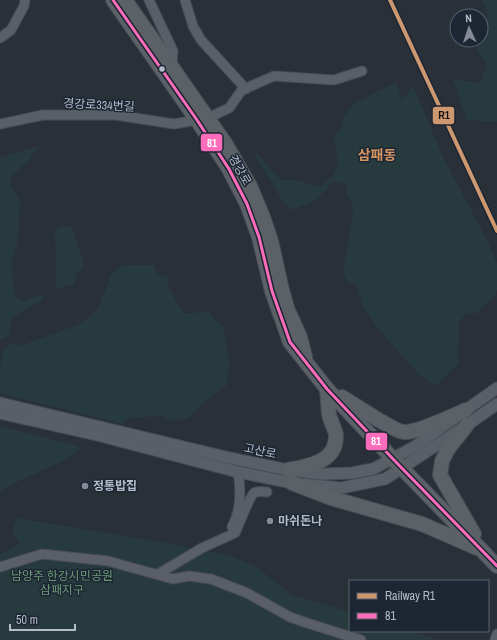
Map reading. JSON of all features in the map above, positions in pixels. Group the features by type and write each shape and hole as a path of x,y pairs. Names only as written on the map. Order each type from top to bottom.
{"main road":[{"name":"경강로","path":"113,0 202,119 225,143 250,186 271,241 287,308 300,337 307,363 327,389 497,566"},
{"name":"경강로","path":"125,0 172,65 202,119"},
{"path":"327,389 392,428 404,432 420,428 466,410"},
{"path":"290,476 325,458 334,449 336,434 329,414 327,389"},
{"path":"467,425 448,449 442,461 440,475 482,551"},
{"path":"290,476 331,498 422,524 482,551"}],"street":[{"path":"0,38 11,30 26,0"},
{"path":"149,0 172,50 172,65"},
{"path":"185,0 192,26 201,40 246,88 274,76 334,80 362,71"},
{"name":"경강로334번길","path":"0,124 43,115 116,115 174,124 202,119 229,108 242,90 246,88"},
{"name":"고산로","path":"398,463 414,447 497,388"},
{"name":"고산로","path":"0,404 230,458 290,476"},
{"name":"고산로","path":"0,413 97,435 238,472 290,476 352,473 398,463 467,425 497,404"},
{"path":"202,548 210,540 229,531 235,521 240,486 238,472"},
{"path":"158,574 202,548 235,533 242,519 247,503 254,493 261,491 267,492"},
{"path":"0,567 42,554 108,561 173,579 189,576 210,579 247,593 296,619 361,640"},
{"path":"495,640 497,634"}],"green space":[{"path":"482,0 497,0 497,122 467,120 453,79 480,83 487,65 477,48 489,48 489,8 486,8"},
{"path":"396,82 402,100 413,86 442,155 489,244 497,264 497,290 494,297 477,313 466,314 458,324 459,336 457,351 459,362 435,386 419,375 379,330 364,308 356,283 348,283 343,273 353,212 352,203 347,195 346,184 333,182 315,201 291,210 282,200 249,145 281,180 296,181 320,187 334,175 338,163 334,136 342,126 344,116 354,104"},
{"path":"41,146 11,177 11,186 21,203 17,245 11,262 15,297 25,301 34,296 45,295 41,301 27,308 11,319 9,336 0,340 0,158"},
{"path":"63,225 72,228 83,262 83,269 77,272 74,284 57,289 55,232 57,228"},
{"path":"123,265 154,265 157,274 170,278 168,287 184,314 209,311 213,318 223,327 229,362 227,385 210,397 188,418 171,421 163,416 129,418 122,424 0,393 0,368 3,349 10,344 23,345 80,324 98,309 111,275"},
{"path":"0,426 78,446 79,450 61,462 0,491"},
{"name":"남양주 한강시민공원 삼패지구","path":"17,518 232,556 258,568 292,595 349,612 349,632 412,632 438,640 0,640 0,554 20,544 12,531"}],"rail line":[{"name":"R1","path":"390,0 497,231"}],"transit line":[{"name":"81","path":"113,0 197,120 229,169 247,204 259,237 272,291 290,342 327,389 497,566"}],"place":[{"name":"정통밥집","path":"85,486"},
{"name":"마쉬돈나","path":"270,521"}],"district":[{"name":"삼패동","path":"377,155"}]}
